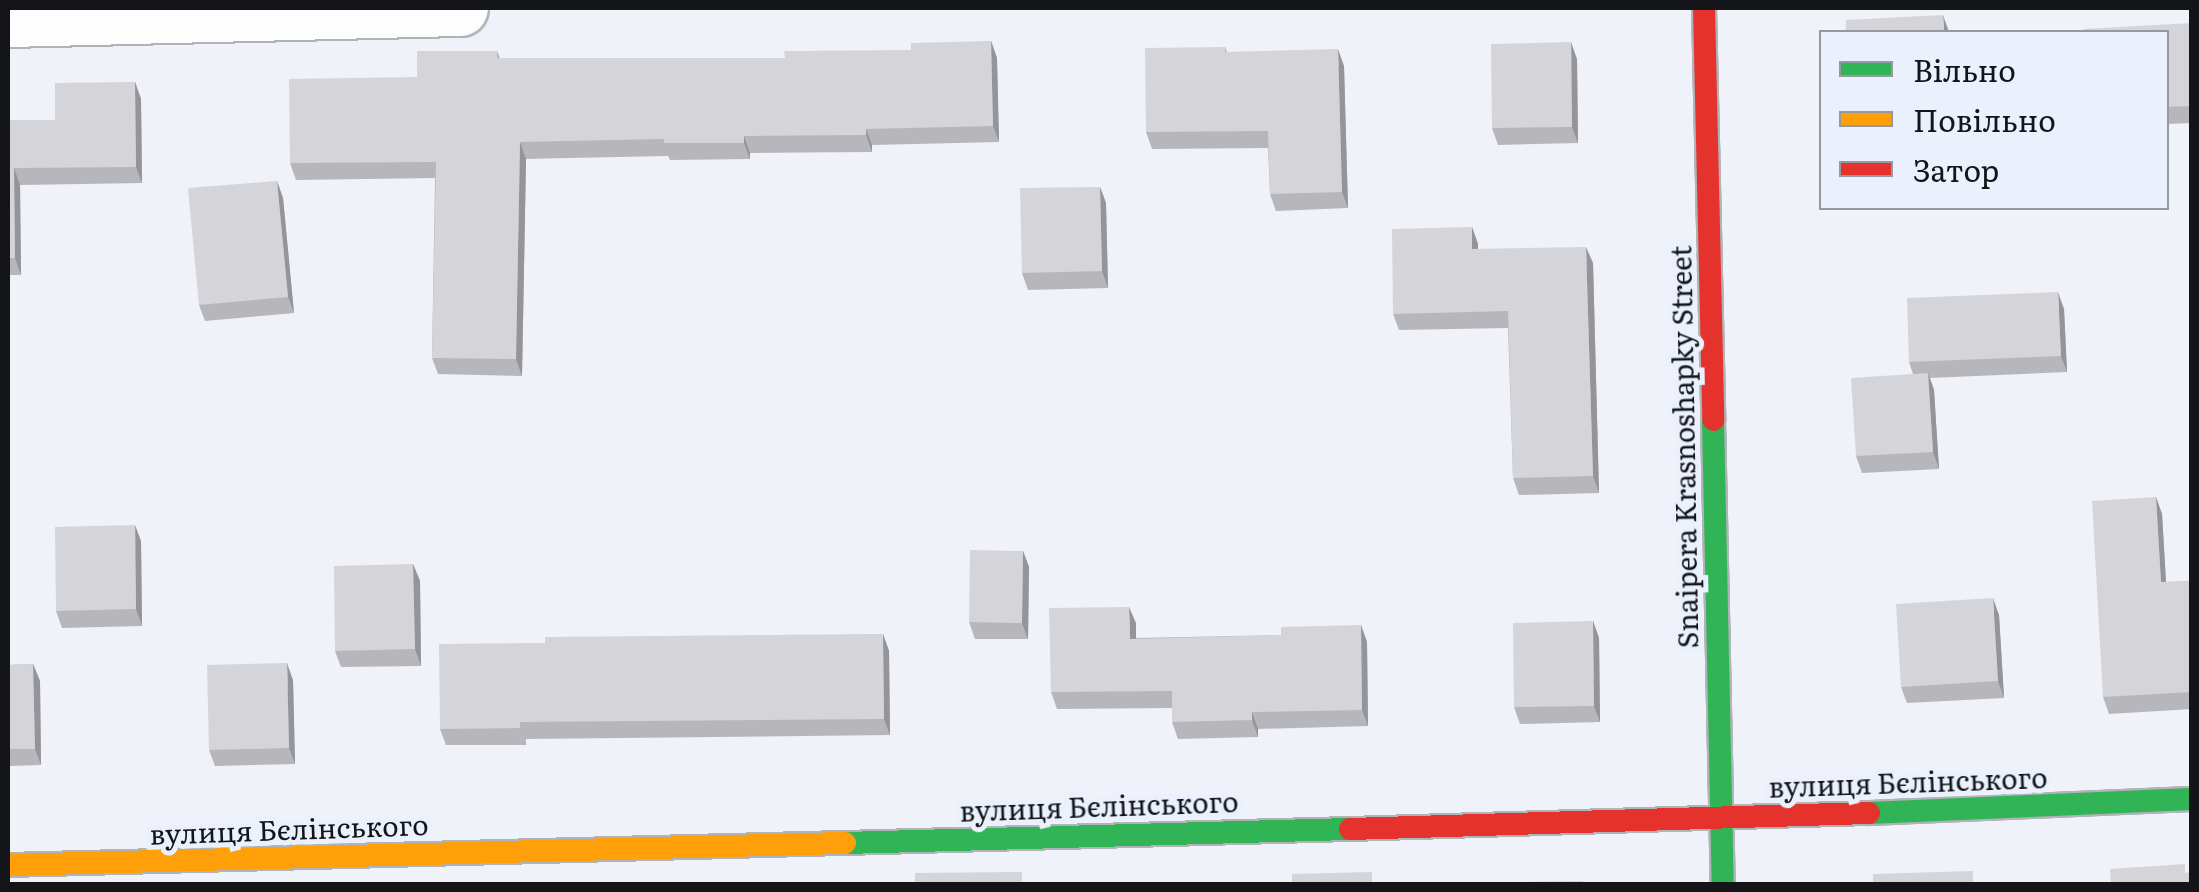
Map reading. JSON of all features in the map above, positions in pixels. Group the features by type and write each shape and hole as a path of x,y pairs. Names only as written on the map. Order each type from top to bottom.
{"street":[{"path":"8,20 460,8"},
{"name":"Snaipera Krasnoshapky Street","path":"1704,8 1723,884"},
{"name":"вулиця Бєлінського","path":"8,865 1720,818 2192,798"}],"building":[{"path":"1943,15 1944,30 1846,30 1846,20"},
{"path":"2192,23 2192,106 2169,107 2169,30 2084,29"},
{"path":"991,41 993,126 866,129 866,135 744,136 744,143 664,143 664,139 520,142 516,359 432,358 436,162 290,163 289,79 417,77 417,51 497,51 497,58 785,58 784,51 911,50 911,43"},
{"path":"1571,42 1572,127 1492,128 1491,44"},
{"path":"1225,47 1225,52 1338,49 1342,192 1270,194 1268,131 1146,132 1145,48"},
{"path":"135,82 136,167 14,168 15,258 8,258 8,120 55,120 55,83"},
{"path":"277,181 288,297 199,305 188,188"},
{"path":"1100,187 1102,271 1022,273 1020,188"},
{"path":"1472,227 1472,249 1586,247 1593,476 1513,478 1508,311 1393,314 1392,229"},
{"path":"2058,292 2061,356 1909,362 1907,298"},
{"path":"1928,373 1933,452 1856,456 1851,378"},
{"path":"2156,497 2161,582 2192,581 2192,692 2103,697 2092,501"},
{"path":"135,525 136,609 56,611 55,527"},
{"path":"970,550 1023,551 1022,623 969,622"},
{"path":"413,564 415,649 335,651 334,566"},
{"path":"1993,598 1998,681 1901,687 1896,604"},
{"path":"1129,607 1130,639 1281,635 1281,627 1361,625 1362,710 1252,712 1252,720 1172,722 1172,691 1051,692 1049,608"},
{"path":"1593,621 1594,706 1514,707 1513,623"},
{"path":"883,634 884,719 520,722 520,728 440,729 439,644 545,643 545,637"},
{"path":"287,663 289,748 209,750 207,665"},
{"path":"33,664 35,749 8,749 8,665"},
{"path":"2185,864 2185,873 2192,872 2192,884 2111,884 2110,869"},
{"path":"1973,871 1973,884 1873,884 1873,874"},
{"path":"1022,872 1022,884 915,884 915,873"},
{"path":"1372,872 1372,884 1292,884 1292,874"},
{"path":"1503,882 1583,884 1503,884"}],"traffic: fast":[{"path":"1713,420 1723,884"},
{"path":"1869,813 2192,799"},
{"path":"845,843 1350,829"}],"traffic: slow":[{"path":"8,865 845,843"}],"traffic: jam":[{"path":"1704,8 1713,420"},
{"path":"1350,829 1869,813"}]}
